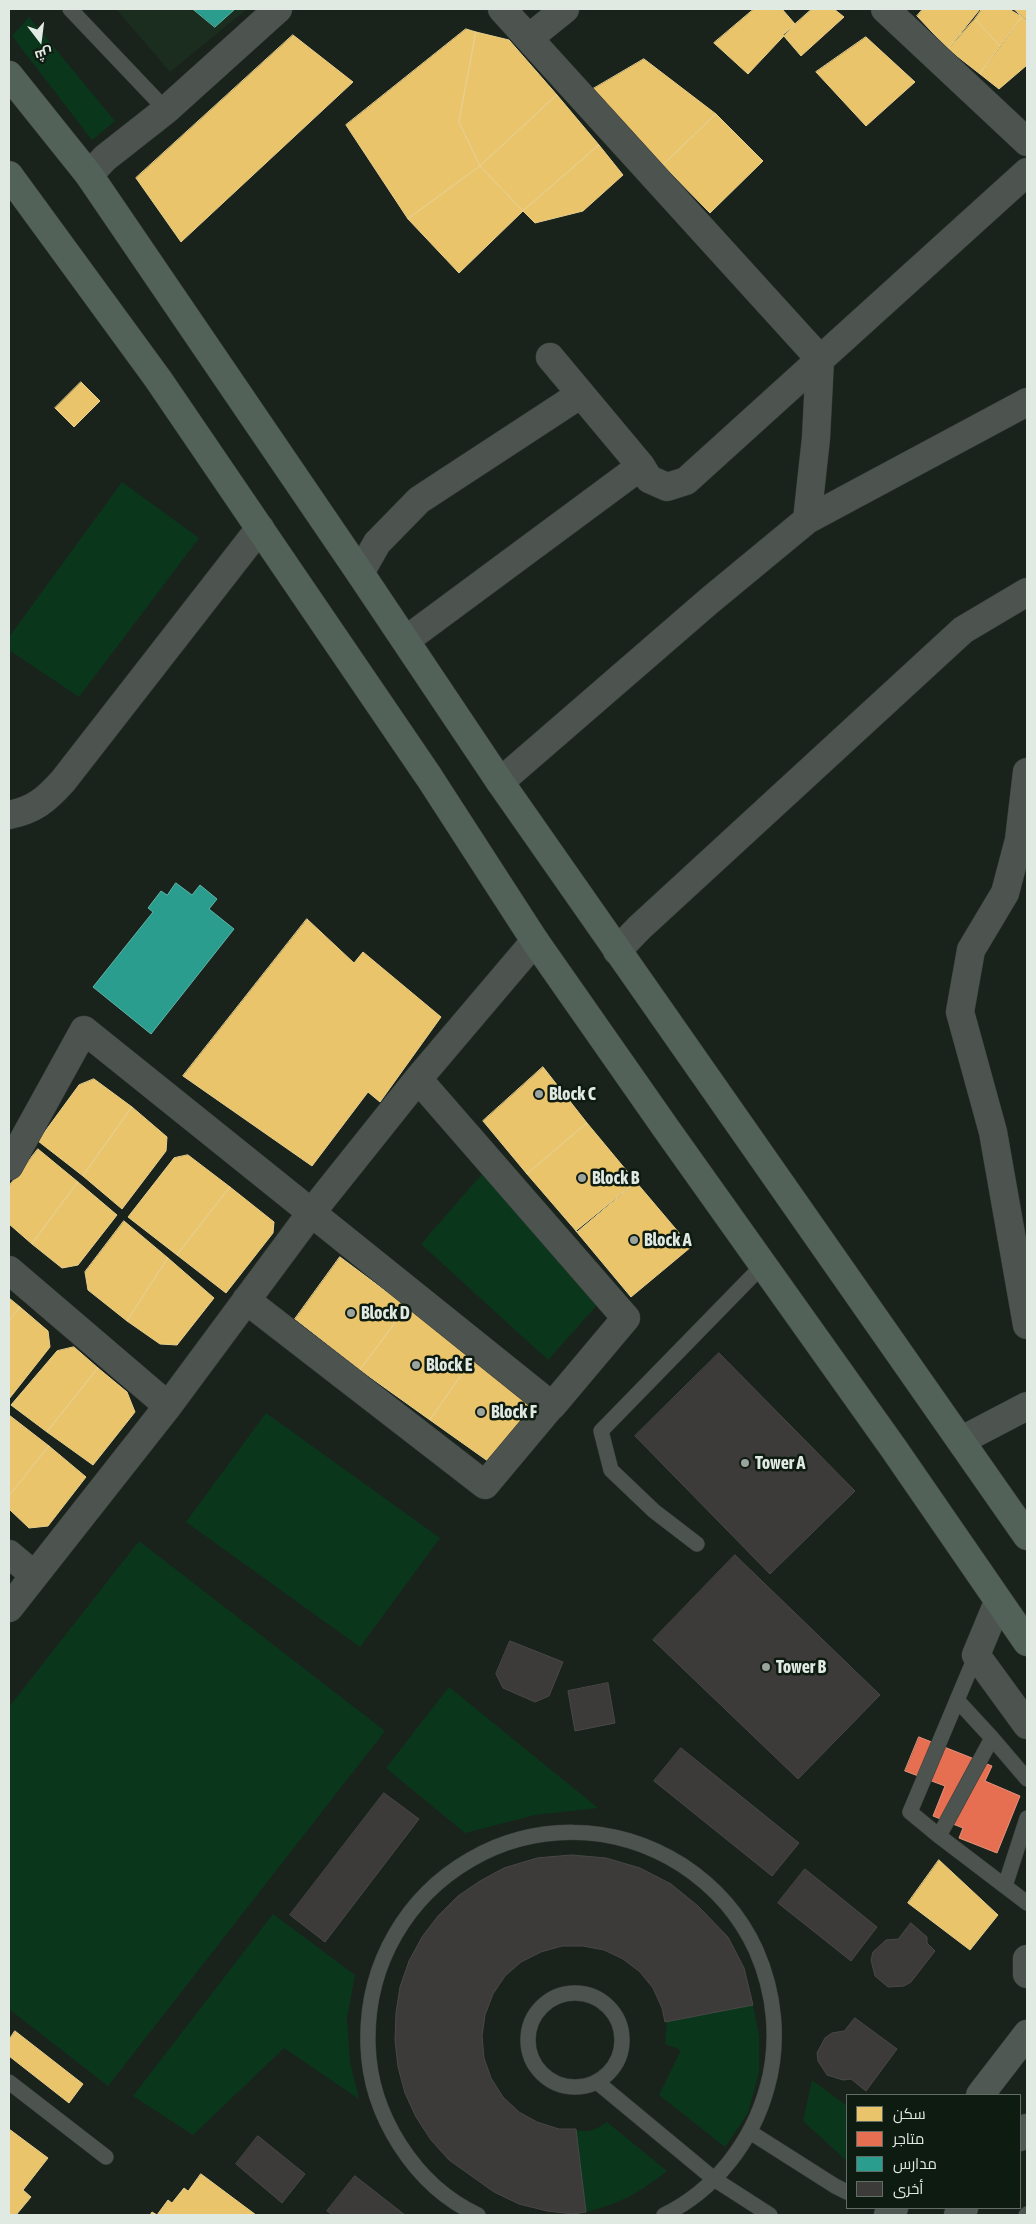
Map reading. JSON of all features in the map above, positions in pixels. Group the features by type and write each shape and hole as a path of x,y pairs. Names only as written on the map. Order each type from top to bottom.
{"highway":[{"path":"9,75 89,175 406,640 500,782 962,1440 1027,1536"},
{"path":"9,175 152,371 428,777 535,941 889,1441 1027,1642"}],"main road":[{"path":"981,2094 1027,2034"}],"street":[{"path":"89,175 105,158 166,110 278,9"},
{"path":"502,9 820,359 816,438 807,520"},
{"path":"529,38 565,9"},
{"path":"885,9 1027,142"},
{"path":"550,357 641,466 649,479 667,487 686,481 1027,172"},
{"path":"360,573 377,543 419,500 581,394"},
{"path":"500,782 709,601 807,520 1027,402"},
{"path":"406,640 641,466"},
{"path":"9,815 26,812 46,799 63,781 260,528"},
{"path":"617,950 963,630 1027,592"},
{"path":"1027,772 1019,840 1005,893 971,950 960,1012 994,1132 1027,1325"},
{"path":"9,1608 168,1406 311,1213 418,1079 535,941"},
{"path":"9,1166 84,1030 552,1405"},
{"path":"246,1300 485,1485 626,1318 418,1079"},
{"path":"9,1270 168,1406"},
{"path":"962,1440 1027,1406"},
{"path":"9,1554 34,1575"},
{"path":"998,1602 976,1656 1027,1724"},
{"path":"1027,1959 1027,1974"}],"lane":[{"path":"70,9 166,110"},
{"path":"697,1544 654,1511 611,1470 601,1431 763,1265"},
{"path":"976,1656 910,1812 1027,1903"},
{"path":"957,1700 1027,1779"},
{"path":"939,1836 992,1738"},
{"path":"1005,1886 1027,1818"},
{"path":"478,2215 448,2197 426,2178 407,2156 392,2132 380,2105 372,2078 368,2049 368,2020 372,1991 380,1964 393,1937 408,1913 428,1891 450,1872 474,1857 501,1845 557,1832 586,1832 615,1837 643,1845 669,1857 694,1872 734,1913 750,1938 762,1964 770,1992 774,2020 774,2049 770,2078 762,2106 750,2132 734,2157 714,2179 692,2198 664,2215"},
{"path":"569,1994 584,1994 605,2004 615,2016 621,2030 620,2053 610,2072 598,2082 582,2087 567,2087 546,2077 535,2065 529,2051 528,2035 533,2020 548,2002 569,1994"},
{"path":"9,2082 106,2157"},
{"path":"598,2082 714,2179 770,2215"},
{"path":"750,2132 846,2192"}],"shaded area":[{"path":"116,9 247,9 170,72"}],"green space":[{"path":"29,17 115,121 92,140 12,36"},
{"path":"122,482 199,538 79,697 9,650 9,637"},
{"path":"482,1174 598,1304 548,1360 421,1244"},
{"path":"266,1413 440,1538 360,1647 186,1522"},
{"path":"139,1541 385,1731 108,2086 9,2009 9,1707"},
{"path":"449,1687 598,1808 535,1815 465,1833 386,1768"},
{"path":"273,1914 355,1975 347,2018 350,2063 359,2099 284,2048 193,2135 133,2096"},
{"path":"753,2005 759,2036 759,2072 748,2113 725,2147 659,2095 681,2050 665,2044 667,2021"},
{"path":"812,2080 846,2105 846,2160 803,2121"},
{"path":"607,2122 667,2171 629,2196 586,2212 576,2130 592,2130"}],"building: سكن":[{"path":"754,9 782,9 795,24 748,74 714,43"},
{"path":"812,9 834,9 844,17 801,56 783,35"},
{"path":"923,9 980,9 948,49 917,16"},
{"path":"982,9 1009,9 1022,17 1000,46 975,19"},
{"path":"1014,9 1027,9 1027,21"},
{"path":"1022,17 1027,22 1027,65 999,89 980,74"},
{"path":"975,19 1000,46 980,74 948,49"},
{"path":"466,29 476,32 459,122 480,166 408,219 346,125"},
{"path":"476,32 509,40 557,95 480,166 459,122"},
{"path":"293,35 353,82 181,242 136,178"},
{"path":"866,37 915,82 866,126 816,72"},
{"path":"644,59 716,114 663,165 593,89"},
{"path":"557,95 599,145 523,211 480,166"},
{"path":"716,114 763,161 710,213 663,165"},
{"path":"599,145 623,175 583,211 535,223 523,211"},
{"path":"480,166 523,211 459,273 408,219"},
{"path":"81,382 100,401 74,427 55,408"},
{"path":"307,919 354,963 363,952 441,1017 380,1102 368,1092 312,1166 183,1076"},
{"name":"Block C","path":"543,1067 587,1123 527,1174 483,1121"},
{"path":"94,1079 132,1107 83,1176 38,1141 79,1085"},
{"path":"132,1107 167,1137 166,1151 122,1209 83,1176"},
{"name":"Block B","path":"587,1123 636,1182 577,1232 527,1174"},
{"path":"38,1149 78,1182 32,1244 9,1224 9,1186"},
{"path":"188,1155 230,1187 177,1255 128,1217 174,1158"},
{"path":"78,1182 117,1215 78,1265 62,1268 32,1244"},
{"name":"Block A","path":"636,1182 691,1247 631,1297 576,1231"},
{"path":"230,1187 274,1222 273,1233 226,1293 177,1255"},
{"path":"124,1221 168,1258 127,1321 88,1290 85,1272"},
{"name":"Block D","path":"340,1257 407,1307 360,1370 295,1319"},
{"path":"168,1258 214,1298 177,1345 160,1344 127,1321"},
{"path":"9,1298 20,1307 9,1321"},
{"path":"20,1307 48,1331 50,1347 9,1399 9,1321"},
{"name":"Block E","path":"407,1307 472,1360 430,1420 360,1370"},
{"path":"74,1347 98,1368 47,1432 11,1405 57,1351"},
{"name":"Block F","path":"472,1360 533,1405 492,1464 430,1420"},
{"path":"98,1368 127,1392 135,1412 93,1465 47,1432"},
{"path":"9,1415 49,1446 9,1496"},
{"path":"49,1446 86,1477 48,1526 29,1528 9,1509 9,1496"},
{"path":"939,1860 998,1915 970,1950 908,1903"},
{"path":"15,2031 83,2084 69,2103 9,2056 9,2040"},
{"path":"9,2129 48,2158 23,2190 31,2197 16,2215 9,2215"},
{"path":"201,2174 256,2215 157,2215 168,2200 172,2203 184,2188 188,2191"}],"building: متاجر":[{"path":"919,1737 992,1766 985,1781 1020,1796 997,1853 959,1838 963,1828 933,1816 945,1786 905,1771"}],"building: مدارس":[{"path":"193,9 235,9 215,27"},
{"path":"176,883 192,895 200,885 217,899 209,909 234,929 151,1034 93,987 153,912 148,908 161,891 167,895"}],"building: أخرى":[{"name":"Tower A","path":"719,1353 855,1491 770,1574 635,1436"},
{"name":"Tower B","path":"735,1555 880,1695 798,1779 653,1640"},
{"path":"510,1641 563,1662 549,1696 535,1702 503,1688 496,1674"},
{"path":"608,1683 615,1723 575,1731 568,1691"},
{"path":"681,1748 799,1843 772,1876 654,1781"},
{"path":"384,1793 419,1819 325,1942 290,1915"},
{"path":"572,1855 606,1858 640,1868 671,1884 698,1906 728,1937 744,1968 753,2005 665,2022 662,2008 653,1988 640,1972 623,1959 604,1950 583,1946 562,1946 541,1952 521,1962 505,1976 493,1994 485,2015 482,2036 484,2058 491,2078 503,2097 519,2112 537,2122 559,2129 576,2129 586,2212 573,2214 547,2211 519,2204 494,2192 449,2160 431,2140 416,2117 405,2093 398,2067 395,2040 396,2013 400,1987 409,1961 422,1937 438,1916 458,1896 504,1868 537,1858"},
{"path":"805,1869 877,1927 851,1961 778,1903"},
{"path":"911,1923 927,1937 927,1943 935,1951 911,1982 904,1986 888,1987 875,1976 871,1960 873,1952 886,1940 898,1939"},
{"path":"855,2018 897,2049 866,2091 851,2079 843,2080 827,2075 818,2061 817,2053 825,2038 832,2033 844,2031"},
{"path":"258,2136 305,2174 282,2203 236,2164"},
{"path":"355,2176 405,2215 333,2215 327,2211"}],"place":[{"name":"Block C","path":"539,1094"},
{"name":"Block B","path":"582,1178"},
{"name":"Block A","path":"634,1240"},
{"name":"Block D","path":"351,1313"},
{"name":"Block E","path":"416,1365"},
{"name":"Block F","path":"481,1412"},
{"name":"Tower A","path":"745,1463"},
{"name":"Tower B","path":"766,1667"}]}
